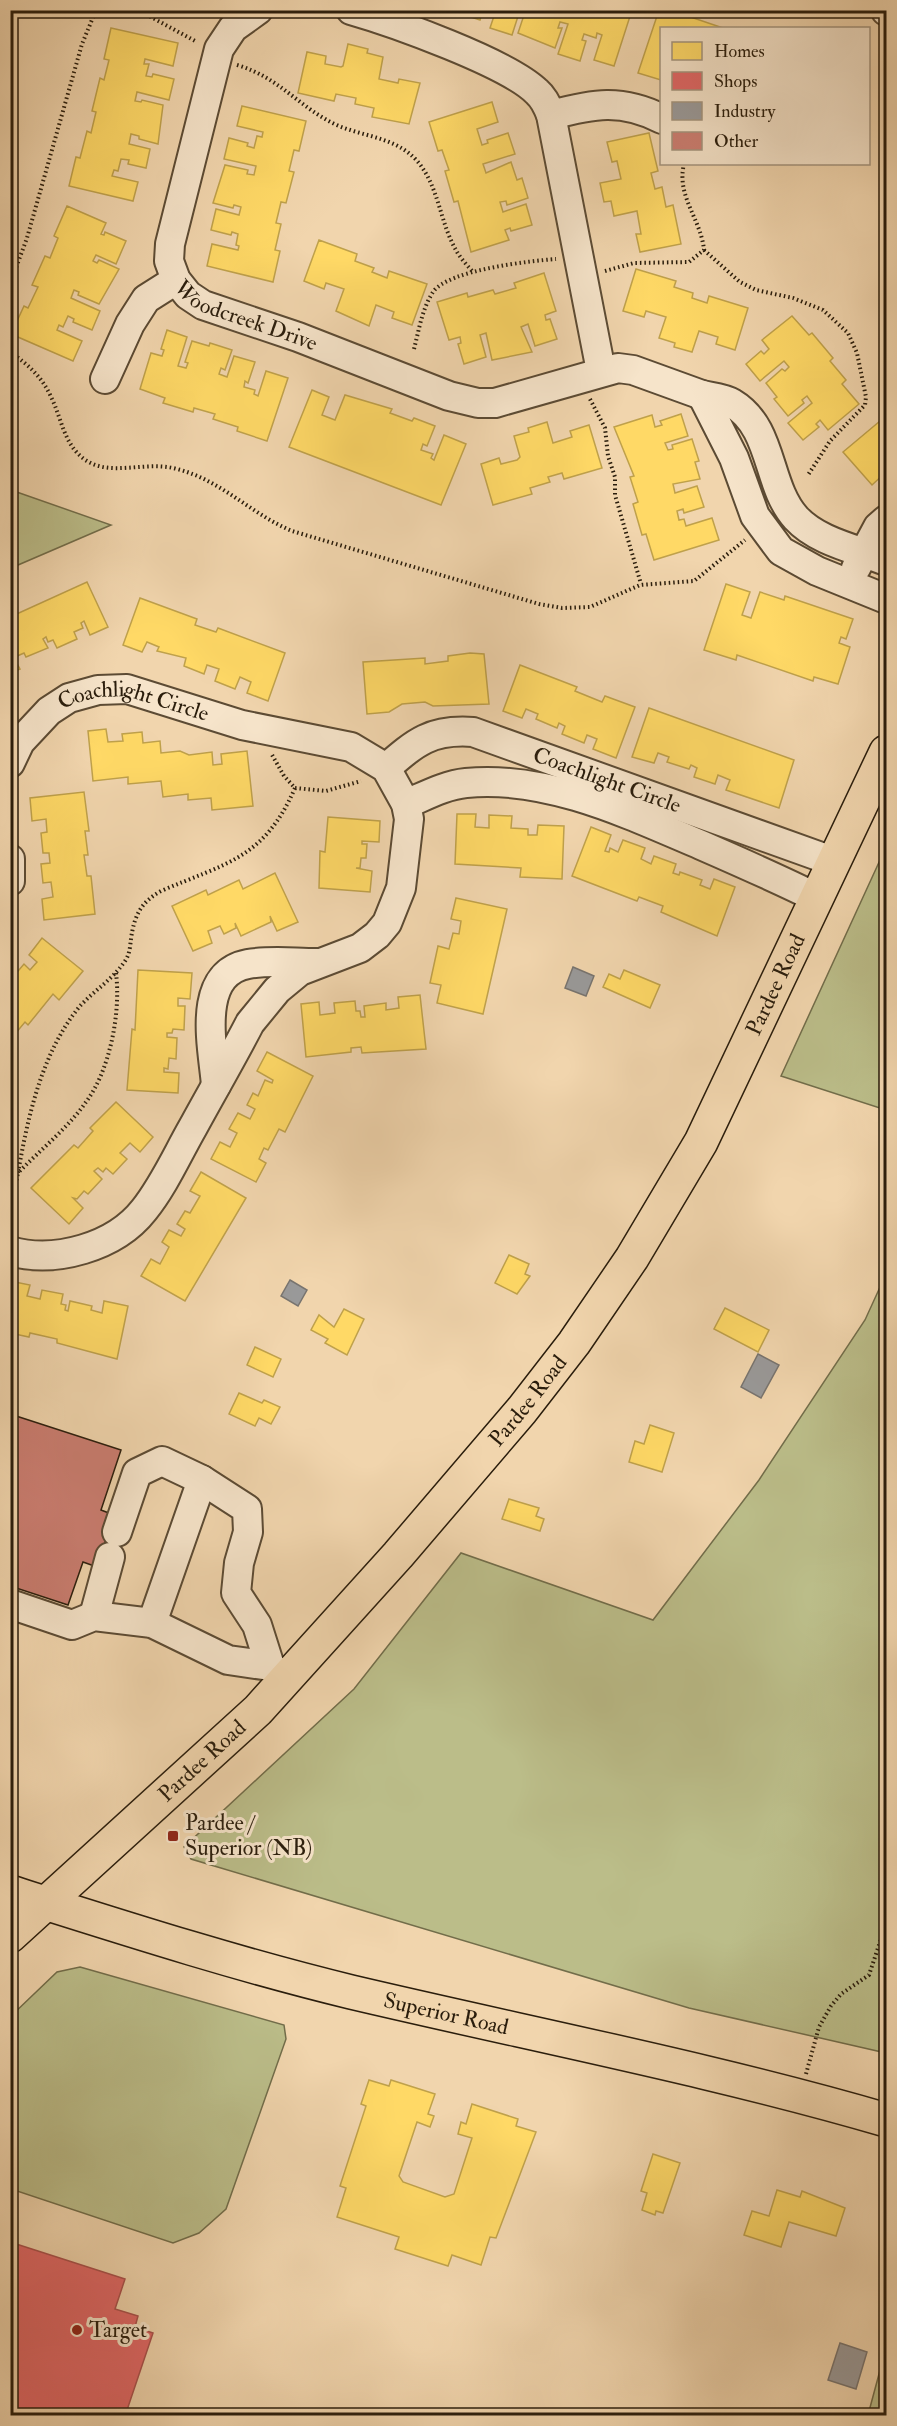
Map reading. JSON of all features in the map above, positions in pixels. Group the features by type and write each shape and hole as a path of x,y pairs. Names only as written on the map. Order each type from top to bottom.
{"main road":[{"name":"Pardee Road","path":"10,1936 258,1710 278,1672 343,1618 522,1410 604,1301 701,1142 886,752"},
{"name":"Superior Road","path":"10,1892 132,1932 287,1976 799,2097 886,2120"}],"street":[{"name":"Woodcreek Drive","path":"258,10 242,20 225,38 210,76 170,244 169,261 176,280 188,296 203,305 298,337 464,400 495,402 594,383 618,368 633,370 702,395 732,403 757,426 783,498 795,517 833,541 875,556"},
{"path":"351,10 419,34 519,78 538,92 551,115 594,383"},
{"path":"551,115 605,104 638,109 660,118"},
{"path":"105,379 130,324 146,299 176,280"},
{"path":"702,395 734,458 754,525 781,551 817,571 886,599"},
{"path":"754,525 783,498"},
{"path":"849,583 875,556 878,527 886,520"},
{"name":"Coachlight Circle","path":"10,763 20,742 49,711 69,698 98,690 127,689 242,725 351,747 384,766 413,744 435,733 473,732 835,862"},
{"path":"10,1251 42,1255 76,1251 107,1239 143,1212 263,1004 300,971 360,948 377,935 387,923 401,888 408,836 406,804 384,766"},
{"name":"Coachlight Circle","path":"406,804 438,790 465,783 526,785 569,794 660,828 817,898"},
{"path":"10,859 10,880"},
{"path":"216,1085 210,1012 218,985 230,972 246,964 322,963"},
{"path":"94,1616 137,1473 162,1461 202,1480 247,1509 248,1532 239,1563 236,1593 257,1625 278,1672"},
{"path":"152,1623 202,1480"},
{"path":"10,1604 72,1625 94,1616 152,1623 228,1660 278,1672"}],"path":[{"path":"10,284 27,238 82,44 96,10"},
{"path":"138,10 186,34 205,47"},
{"path":"234,64 261,72 314,111 340,126 386,141 407,152 419,163 441,207 456,250 473,272"},
{"path":"684,165 682,186 703,235 705,250 740,282 756,290 793,298 823,310 848,333 857,353 866,397 865,405 830,441 808,475"},
{"path":"595,273 634,263 689,262 705,250"},
{"path":"414,349 424,313 433,292 440,284 458,274 527,261 566,258"},
{"path":"10,352 35,371 43,382 66,437 77,453 100,467 115,469 159,465 179,469 223,488 265,520 292,531 539,604 562,608 590,607 641,584 694,581 707,573 754,525"},
{"path":"594,383 605,428 608,456 615,477 615,495 641,584"},
{"path":"270,744 276,762 295,788 326,791 340,789 365,779 384,766"},
{"path":"10,1211 25,1131 51,1055 80,1007 116,973 128,956 134,921 143,904 161,891 239,859 252,850 285,808 295,788"},
{"path":"18,1173 82,1108 93,1091 112,1034 118,991 116,973"},
{"path":"799,2097 819,2027 841,1994 869,1975 886,1924"}],"green space":[{"path":"11,490 111,525 11,568"},
{"path":"886,847 886,1110 781,1076"},
{"path":"886,1274 886,2053 689,2008 191,1859 184,1847 354,1689 461,1553 653,1620 759,1480 865,1320"},
{"path":"80,1967 284,2025 286,2039 226,2209 199,2233 173,2243 11,2189 11,2016 57,1972"},
{"path":"886,2348 886,2415 868,2415"}],"building: Homes":[{"path":"460,10 483,10 480,20 459,13"},
{"path":"496,10 520,10 512,35 490,28"},
{"path":"529,10 632,10 614,66 594,60 602,35 597,33 596,38 584,34 582,40 586,41 580,61 558,54 568,24 560,22 558,28 562,28 555,48 518,33 525,12"},
{"path":"659,10 670,10 720,27 660,27 660,80 638,73"},
{"path":"111,28 178,43 173,66 145,59 144,64 149,64 146,76 152,77 153,74 174,79 169,100 137,92 135,101 141,102 142,100 163,105 158,144 139,139 139,136 131,134 129,144 150,149 146,168 128,164 129,160 121,159 118,171 114,170 112,176 138,182 133,201 69,186 76,157 80,158 87,131 91,133 96,112 92,111 100,78 104,80 109,60 104,59"},
{"path":"348,44 368,49 367,53 383,57 379,79 398,83 399,79 420,83 409,124 372,117 374,108 355,104 356,98 336,94 334,101 298,93 307,52 326,56 325,64 341,67"},
{"path":"492,102 498,122 477,129 482,145 488,143 487,140 508,133 515,154 483,164 486,173 511,162 517,180 522,178 528,198 507,205 506,201 500,202 503,212 526,204 532,225 511,231 510,228 505,230 509,240 471,252 458,201 454,202 445,171 449,170 442,150 438,151 429,122"},
{"path":"242,106 306,121 299,151 294,150 289,171 294,172 286,203 281,202 276,223 281,224 275,250 280,251 273,282 207,266 212,244 238,250 239,246 236,245 238,234 232,232 231,235 211,230 216,209 239,215 241,207 234,205 233,208 213,203 225,165 248,170 247,174 254,175 256,166 224,159 229,138 248,143 247,146 254,148 257,136 262,137 263,132 237,126"},
{"path":"649,133 658,171 651,173 655,189 662,187 666,207 673,205 681,244 640,252 636,234 641,234 637,211 614,216 611,201 604,202 600,183 621,179 617,161 612,162 607,142"},
{"path":"67,206 106,223 101,234 104,235 105,232 126,241 116,264 96,255 93,261 97,263 99,260 119,269 99,304 78,295 79,292 74,290 71,298 100,311 92,330 73,322 74,319 68,316 63,327 59,325 57,330 82,341 73,361 11,334 24,306 28,308 38,287 32,285 45,256 50,258 58,238 54,236"},
{"path":"319,240 357,254 355,261 374,268 372,272 387,278 389,271 427,284 412,325 392,318 394,312 376,305 369,326 336,311 344,289 326,283 324,289 304,281"},
{"path":"636,269 676,281 674,287 693,293 692,298 707,303 709,296 748,308 735,350 716,344 718,337 699,331 692,352 674,347 675,343 659,338 666,317 646,311 644,317 623,311"},
{"path":"544,273 556,311 545,315 546,320 550,319 557,339 535,346 528,324 521,327 532,352 492,360 486,333 480,335 486,357 464,364 458,344 461,343 460,337 449,340 437,302 467,293 468,297 493,290 495,294 516,288 514,283"},
{"path":"792,316 809,335 812,333 833,358 830,361 846,380 842,384 859,404 828,430 820,420 816,424 819,427 803,440 788,423 812,403 807,396 802,400 804,403 788,416 774,399 777,397 766,383 782,369 785,371 789,367 784,361 760,381 746,364 761,351 764,354 769,349 762,340"},
{"path":"167,330 187,337 178,366 186,368 188,363 185,362 192,341 209,346 210,343 232,350 225,370 221,368 219,374 227,377 234,356 255,362 248,383 245,381 244,387 255,390 254,394 258,396 266,371 288,378 267,441 237,431 238,427 213,419 215,414 194,408 193,412 163,403 165,398 140,389 151,353 162,356 164,350 161,349"},
{"path":"312,390 329,397 322,415 335,420 345,395 392,409 390,413 412,421 414,418 435,426 427,446 423,444 421,450 433,454 431,458 434,460 444,435 466,444 441,505 289,447"},
{"path":"681,414 688,436 665,443 668,450 673,449 672,445 692,439 699,461 695,462 700,479 673,484 675,493 697,486 704,507 684,513 683,509 677,511 679,520 684,519 686,526 712,518 719,540 654,560 646,534 642,535 633,504 638,502 630,477 634,476 614,427 652,415 655,427 662,425 660,421"},
{"path":"886,416 886,462 882,466 886,472 872,485 843,452"},
{"path":"547,422 553,443 572,437 570,431 589,425 602,468 564,479 562,473 548,477 550,482 530,488 532,494 493,505 481,464 499,458 501,464 517,460 520,457 514,436 529,432 528,428"},
{"path":"87,582 108,627 90,635 84,621 81,623 83,628 74,632 77,639 57,648 53,640 48,642 46,637 43,639 48,648 26,657 24,653 15,657 12,654 20,669 10,673 10,617"},
{"path":"726,584 750,592 742,615 751,618 760,592 784,600 785,596 853,619 846,639 841,637 839,643 850,647 838,684 814,677 813,681 737,655 736,660 704,650"},
{"path":"140,598 197,619 195,625 216,632 218,628 285,653 268,701 247,693 251,682 240,677 235,689 215,681 219,669 207,665 204,674 184,666 186,658 157,651 159,647 147,642 142,652 123,645"},
{"path":"484,654 489,704 433,706 425,702 402,704 389,712 367,714 363,662 425,658 425,664 448,661 448,656"},
{"path":"520,665 577,687 575,691 602,702 605,696 635,707 616,758 593,749 597,739 587,735 584,743 562,734 565,726 559,723 557,728 536,719 538,714 526,709 522,718 503,711"},
{"path":"649,708 794,760 779,808 726,790 730,780 718,775 715,784 694,777 697,768 691,765 689,769 667,762 669,757 658,753 654,763 632,757"},
{"path":"106,729 108,742 123,741 122,734 142,732 143,743 160,741 161,753 180,751 189,755 212,752 213,765 222,764 221,754 247,751 253,806 212,810 211,798 188,800 188,794 163,797 161,781 128,784 128,777 93,781 88,731"},
{"path":"84,792 89,831 85,831 88,855 84,855 87,876 91,876 95,914 44,920 42,899 53,897 51,882 43,883 41,864 50,863 49,853 43,853 41,833 47,832 46,819 32,821 30,798"},
{"path":"457,814 476,814 475,827 489,828 489,815 512,816 511,828 528,829 528,835 537,835 538,825 564,826 562,879 520,877 521,868 455,864"},
{"path":"328,817 380,821 379,842 362,841 362,844 367,844 366,858 361,858 360,868 356,868 372,871 370,892 319,888 320,851 325,852"},
{"path":"591,827 611,835 605,851 609,852 610,848 618,852 623,840 645,848 641,859 651,864 654,856 676,864 673,873 679,875 680,872 702,880 700,885 710,889 714,879 735,887 717,936 661,912 663,906 639,897 637,901 572,876"},
{"path":"275,873 298,922 277,931 270,916 271,922 241,936 235,923 236,928 224,934 220,926 208,931 212,943 193,951 172,906 206,890 208,895 239,880 243,889"},
{"path":"456,898 507,909 483,1014 437,1003 441,985 430,983 438,946 449,949 453,933 459,934 461,921 451,919"},
{"path":"42,938 83,971 59,1000 53,994 28,1025 25,1022 10,1040 10,975 13,977 24,964 30,970 37,962 29,955"},
{"path":"138,970 192,973 190,999 178,998 178,1006 185,1006 184,1030 173,1029 172,1033 167,1033 167,1037 177,1038 176,1059 169,1058 168,1069 164,1068 164,1072 179,1073 178,1093 127,1090 132,1029 135,1030"},
{"path":"624,970 660,985 650,1008 603,987 609,974 620,979"},
{"path":"420,995 426,1049 362,1053 361,1047 351,1048 351,1052 306,1057 301,1004 319,1002 320,1015 335,1013 334,1003 355,1001 356,1011 360,1011 361,1017 365,1017 364,1006 386,1003 386,1010 399,1008 398,997"},
{"path":"267,1052 313,1076 285,1132 279,1129 268,1150 264,1148 259,1159 266,1163 256,1182 211,1159 220,1142 230,1147 237,1133 229,1129 238,1113 250,1119 255,1109 247,1105 253,1093 258,1096 265,1080 272,1083 273,1080 257,1071"},
{"path":"116,1102 153,1137 140,1152 130,1143 120,1153 127,1159 113,1174 106,1168 103,1172 98,1168 94,1171 102,1179 88,1194 84,1191 77,1199 73,1198 83,1208 69,1224 31,1188 74,1145 78,1148 93,1131 90,1128"},
{"path":"201,1172 246,1198 185,1301 141,1276 151,1259 160,1264 169,1247 162,1242 169,1230 181,1236 185,1229 177,1224 185,1211 190,1213 200,1196 190,1191"},
{"path":"509,1255 529,1264 525,1274 530,1276 517,1294 495,1283"},
{"path":"10,1281 30,1285 27,1296 40,1299 42,1290 63,1294 61,1304 66,1305 65,1310 68,1311 70,1301 92,1306 91,1310 102,1313 104,1301 128,1306 117,1359 57,1343 57,1339 30,1333 29,1337 10,1333"},
{"path":"725,1308 769,1330 758,1352 714,1329"},
{"path":"344,1309 364,1319 347,1355 325,1343 328,1339 311,1330 319,1315 334,1327"},
{"path":"255,1347 281,1359 273,1377 247,1365"},
{"path":"239,1393 262,1403 264,1400 280,1407 271,1424 259,1418 255,1426 229,1414"},
{"path":"650,1425 674,1433 662,1472 629,1462 635,1441 644,1444"},
{"path":"509,1499 539,1508 536,1516 544,1519 540,1531 502,1519"},
{"path":"369,2080 389,2086 391,2080 435,2094 428,2114 434,2116 430,2127 417,2122 399,2176 403,2182 445,2197 454,2194 472,2138 458,2134 461,2122 466,2124 472,2104 518,2119 516,2126 536,2132 496,2238 490,2237 481,2265 452,2255 448,2266 395,2249 399,2237 337,2217 346,2188 340,2186 366,2106 361,2104"},
{"path":"653,2154 680,2163 663,2213 656,2211 655,2215 642,2210 647,2193 641,2191"},
{"path":"777,2190 800,2197 802,2191 845,2208 836,2236 789,2222 781,2247 744,2235 752,2211 769,2216"}],"building: Shops":[{"name":"Target","path":"10,2242 125,2279 115,2309 138,2316 135,2327 153,2333 125,2416 10,2416"}],"building: Industry":[{"path":"573,967 594,976 586,996 565,988"},
{"path":"290,1280 307,1290 298,1306 281,1296"},
{"path":"758,1354 779,1365 761,1398 741,1387"},
{"path":"840,2343 867,2352 856,2389 828,2380"}],"building: Other":[{"path":"10,1414 121,1450 101,1510 114,1515 97,1567 83,1562 68,1605 10,1586"}],"place":[{"name":"Pardee / Superior (NB)","path":"173,1836"},
{"name":"Target","path":"77,2330"}]}
